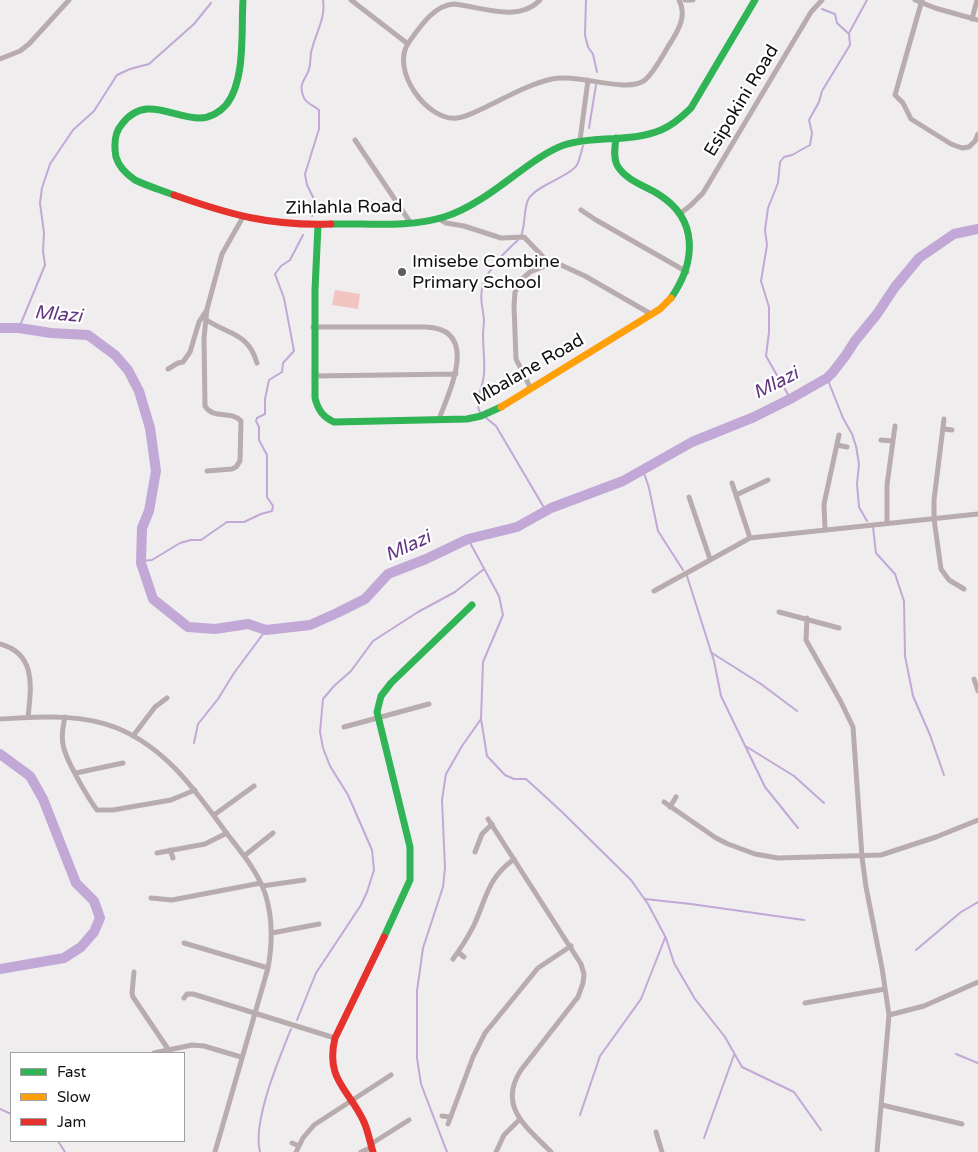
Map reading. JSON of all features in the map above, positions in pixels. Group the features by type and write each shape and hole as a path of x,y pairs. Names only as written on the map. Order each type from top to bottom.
{"street":[{"path":"0,59 20,51 30,44 69,0"},
{"name":"Zihlahla Road","path":"243,0 242,44 234,91 228,104 208,117 188,116 163,108 139,110 120,126 115,145 119,163 132,179 243,217 282,224 318,225 410,222 439,219 464,209 501,186 553,149 580,140 644,137 671,126 685,115 699,96 755,0"},
{"path":"352,0 408,44"},
{"path":"540,0 528,9 516,12 454,4 445,5 436,11 408,44 404,52 403,66 407,80 430,108 449,118 459,118 470,114 548,80 560,78 628,85 644,81 654,69 679,27 683,11 679,0"},
{"path":"685,0 693,0"},
{"name":"Esipokini Road","path":"681,213 703,193 811,12 822,0"},
{"path":"915,0 975,19 977,0"},
{"path":"921,2 895,95 903,104 911,119 951,144 962,148 969,147 975,141 978,134"},
{"path":"580,140 588,80"},
{"path":"616,138 614,156 618,166 624,172 662,196 681,213"},
{"path":"355,140 410,222"},
{"path":"581,210 588,216 686,272"},
{"name":"Mbalane Road","path":"318,225 314,274 313,327 316,404 321,414 334,422 438,420 467,419 499,408 651,314 670,300 681,286 690,250 681,213"},
{"path":"207,471 228,470 238,464 241,421 236,416 213,413 205,406 204,338 207,310 222,254 243,217"},
{"path":"439,219 446,223 464,226 500,238 524,238 550,264"},
{"path":"531,388 520,370 516,359 514,299 515,292 525,275 535,268 550,264 569,268 651,314"},
{"path":"168,370 178,362 183,362 188,355 199,322 207,310"},
{"path":"206,319 244,340 252,349 258,363"},
{"path":"313,327 426,327 440,328 447,332 454,342 458,358 456,374 438,420"},
{"path":"314,376 456,374"},
{"path":"944,419 934,500 934,519 941,569 949,580 964,589"},
{"path":"886,523 887,486 895,426"},
{"path":"944,429 952,430"},
{"path":"825,530 824,504 840,435"},
{"path":"881,440 893,441"},
{"path":"837,445 847,447"},
{"path":"736,495 768,480"},
{"path":"732,483 750,538"},
{"path":"689,497 710,559"},
{"path":"654,591 750,538 978,514"},
{"path":"372,1148 364,1122 333,1071 331,1053 335,1038 410,880 410,847 378,718 379,700 386,688 472,605"},
{"path":"779,612 839,628"},
{"path":"807,618 806,640 853,727 862,857 889,1015 877,1152"},
{"path":"0,644 9,647 19,654 29,669 31,681 28,717"},
{"path":"974,679 978,691"},
{"path":"133,736 155,707 167,698"},
{"path":"344,727 429,704"},
{"path":"65,717 63,748 98,811 171,800 194,790"},
{"path":"0,719 65,717 100,723 133,736 167,759 194,790 244,856 261,885 269,907 272,933 268,968 256,1013 241,1057 216,1152"},
{"path":"76,773 123,763"},
{"path":"214,815 254,786"},
{"path":"670,807 676,796"},
{"path":"664,802 716,838 755,854 791,859 862,857 892,852 978,820"},
{"path":"475,852 482,834 490,822 571,946 583,969 582,987 573,1005 521,1070 515,1080 512,1093 513,1107 519,1120 551,1152"},
{"path":"157,853 206,844 226,833"},
{"path":"244,856 273,833"},
{"path":"170,850 173,858"},
{"path":"453,959 475,923 493,880 500,870 514,859"},
{"path":"151,898 172,900 304,880"},
{"path":"272,933 319,924"},
{"path":"184,943 268,968"},
{"path":"448,1124 473,1057 485,1033 538,968 571,946"},
{"path":"458,952 464,957"},
{"path":"134,972 133,997 168,1049"},
{"path":"889,1015 924,1006 978,982"},
{"path":"805,1003 886,989"},
{"path":"184,998 187,994 193,994 335,1038"},
{"path":"158,1052 197,1045 241,1057"},
{"path":"296,1152 307,1132 314,1125 391,1075"},
{"path":"882,1105 962,1124"},
{"path":"931,1117 932,1110"},
{"path":"442,1116 450,1117"},
{"path":"361,1152 372,1148 409,1120"},
{"path":"496,1152 504,1135 519,1120"},
{"path":"656,1132 662,1152"},
{"path":"292,1143 300,1146"}],"shaded area":[{"path":"335,290 360,294 358,309 332,305"}],"waterway":[{"path":"312,216 315,201 307,185 305,174 319,129 319,110 305,100 302,93 302,84 309,69 311,53 322,20 323,0"},
{"path":"586,0 585,35 588,47 593,54 597,72"},
{"path":"849,33 867,0"},
{"path":"19,328 45,265 43,251 44,233 40,203 42,188 50,164 73,130 94,111 117,75 149,64 194,24 211,3"},
{"path":"790,398 766,356 769,332 769,307 761,281 767,245 765,230 768,208 778,183 780,162 784,157 792,155 810,145 812,133 809,120 819,102 822,91 850,45 849,34 837,23 835,14 822,9"},
{"path":"589,128 596,85"},
{"path":"521,236 529,198 573,169 578,163 583,146"},
{"name":"Mlazi","path":"0,328 19,328 51,333 88,335 115,355 128,370 139,391 150,428 156,471 149,511 142,528 141,563 153,599 188,627 215,629 248,624 266,630 310,625 365,599 388,574 468,539 517,527 551,508 623,481 692,442 754,417 792,398 827,378 833,372 895,287 919,258 954,234 978,229"},
{"path":"141,561 152,560 180,543 201,540 227,522 244,522 272,511 273,506 267,497 267,455 259,440 259,427 256,421 257,418 265,414 265,399 269,380 282,372 283,363 294,351 284,298 275,274 281,266 290,260 303,235"},
{"path":"481,415 478,404 484,369 482,289 493,266 518,240"},
{"path":"827,378 856,446 859,464 857,484 859,507 867,521"},
{"path":"485,417 496,426 546,511"},
{"path":"643,470 649,488 658,531 683,570"},
{"path":"873,527 876,553 895,574 904,601 905,656 913,696 930,735 944,775"},
{"path":"468,539 499,596 503,615 483,662 481,719 487,756 505,775 514,779 526,779 631,880 648,904 666,938 674,963 695,999 725,1037 742,1067 794,1092 821,1130"},
{"path":"297,1020 316,973 361,905 374,870 372,850 348,795 330,766 323,748 320,732 323,699 351,671 373,641 418,612 455,592 484,569"},
{"path":"687,576 714,661 721,696 765,787 798,828"},
{"path":"194,743 198,724 218,699 234,673 266,630"},
{"path":"712,653 761,684 797,711"},
{"path":"447,1152 421,1084 417,1058 417,991 423,948 443,887 445,868 442,800 446,774 462,746 481,719"},
{"path":"747,747 794,776 824,803"},
{"path":"0,754 30,776 43,799 76,883 94,901 100,918 94,932 81,947 64,958 0,969"},
{"path":"645,899 804,920"},
{"path":"916,950 961,912 978,902"},
{"path":"580,1115 600,1056 641,999 665,938"},
{"path":"260,1152 260,1124 263,1108 291,1029"},
{"path":"956,1054 978,1063"},
{"path":"704,1138 734,1055"},
{"path":"0,1109 10,1114"},
{"path":"59,1142 65,1152"}],"traffic: fast":[{"path":"174,195 135,180 123,170 117,161 115,153 117,131 131,115 140,110 159,110 204,118 224,108 237,83 240,69 243,0"},
{"path":"331,224 402,224 444,217 477,202 554,149 588,140 625,138 649,134 665,128 691,108 755,0"},
{"path":"616,138 615,159 620,170 671,204 681,216 687,228 689,256 685,270 671,298"},
{"path":"318,225 315,290 315,398 319,410 327,418 334,422 467,419 481,416 501,407"},
{"path":"384,937 410,880 410,847 377,712 381,696 391,683 472,605"}],"traffic: slow":[{"path":"501,407 660,309 671,298"}],"traffic: jam":[{"path":"174,195 251,218 289,223 331,224"},
{"path":"373,1152 364,1122 336,1074 333,1064 333,1052 335,1038 384,937"}],"place":[{"name":"Imisebe Combine Primary School","path":"402,272"}]}
